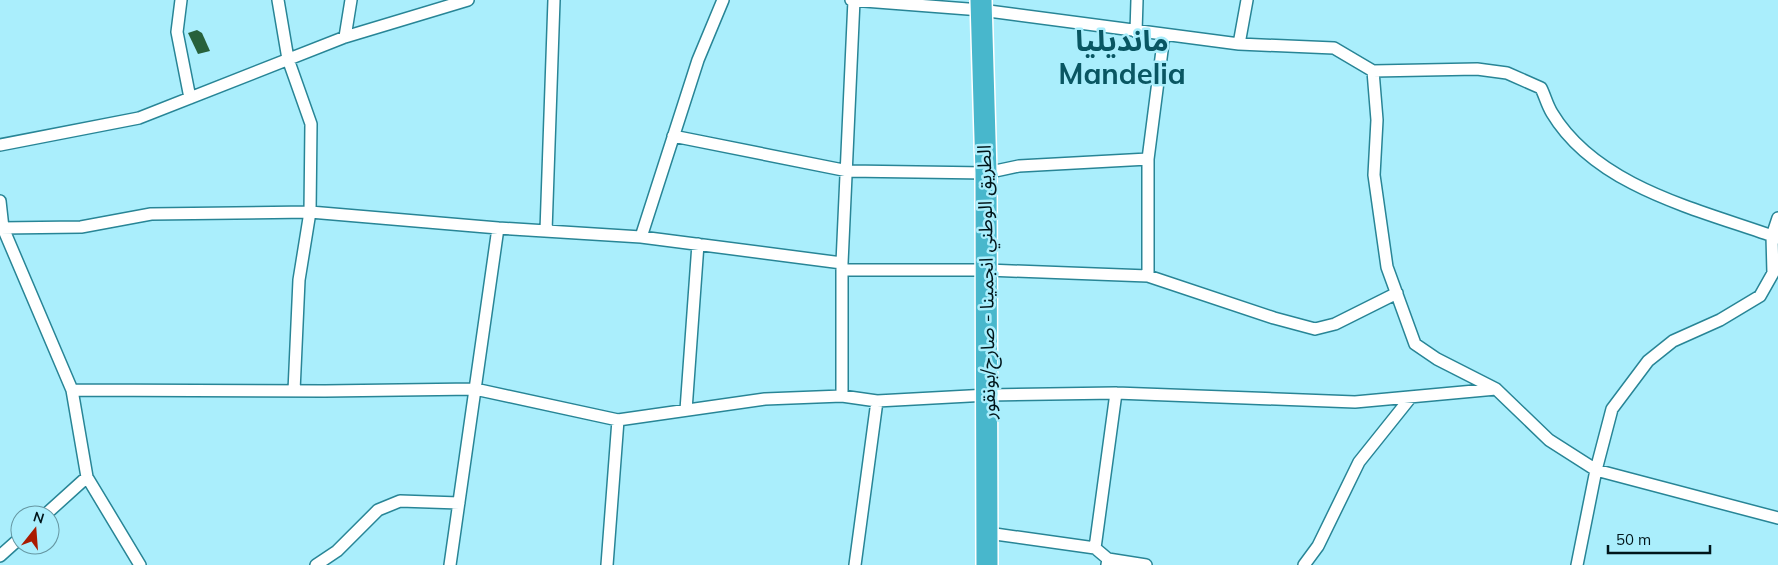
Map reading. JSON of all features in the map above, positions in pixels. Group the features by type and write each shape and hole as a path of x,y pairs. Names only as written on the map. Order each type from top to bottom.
{"highway":[{"name":"الطريق الوطني انجمينا - صارح/بونقور","path":"981,5 986,173 987,565"}],"street":[{"path":"181,0 177,32 190,98"},
{"path":"278,0 288,60 311,124 310,212 298,280 294,391"},
{"path":"345,37 351,0"},
{"path":"0,145 139,118 345,37 468,0"},
{"path":"546,231 554,0"},
{"path":"642,238 698,60 723,0"},
{"path":"842,396 842,266 848,171 852,0 981,5 1164,36 1239,44 1334,48 1373,71 1477,69 1507,73 1542,88 1552,112 1575,142 1614,173 1674,203 1775,237"},
{"path":"1136,32 1137,0"},
{"path":"1239,44 1247,0"},
{"path":"1148,276 1148,160 1164,36"},
{"path":"1373,71 1377,120 1374,175 1387,267 1415,344 1437,359 1496,389 1549,440 1596,470 1778,518"},
{"path":"673,136 848,171 986,173 1019,166 1148,160"},
{"path":"0,201 2,228 72,390 87,477 140,565"},
{"path":"2,228 80,227 151,214 310,212 642,238 698,244 842,266 1148,276 1274,318 1314,329 1336,324 1397,293"},
{"path":"1577,565 1596,470 1612,408 1648,361 1673,342 1720,320 1760,296 1772,273 1778,218"},
{"path":"450,565 498,228"},
{"path":"686,410 698,244"},
{"path":"72,390 294,391 475,389 618,420 765,399 842,396 877,401 988,395 1116,393 1355,402 1496,389"},
{"path":"1095,548 1116,393"},
{"path":"1304,565 1318,546 1359,462 1412,397"},
{"path":"855,565 877,401"},
{"path":"607,565 618,420"},
{"path":"56,505 87,477"},
{"path":"316,565 337,551 378,510 400,501 459,503"},
{"path":"988,532 1095,548 1107,562 1146,565"},
{"path":"0,556 10,547"}],"building":[{"path":"197,30 202,33 210,51 198,54 188,33"}],"district":[{"name":"مانديليا Mandelia","path":"1122,57"}]}
